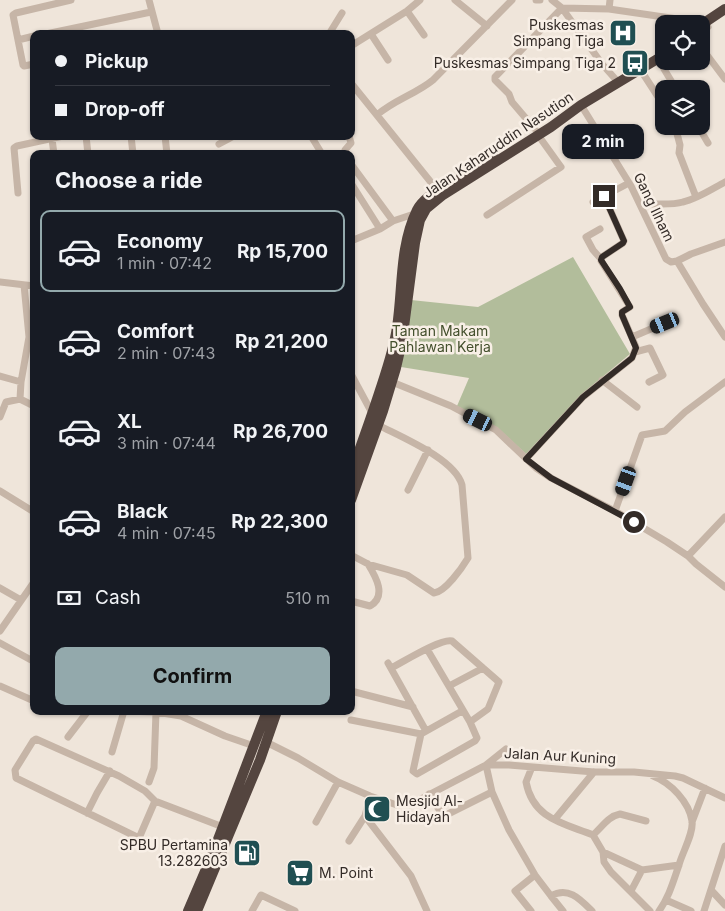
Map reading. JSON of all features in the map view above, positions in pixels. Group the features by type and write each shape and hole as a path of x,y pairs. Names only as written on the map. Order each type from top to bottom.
{"highway":[{"path":"710,21 725,9"},
{"path":"710,23 725,16"},
{"name":"Jalan Kaharuddin Nasution","path":"355,485 372,413 390,362 397,327 406,244 425,199 581,105 655,53"},
{"name":"Jalan Kaharuddin Nasution","path":"419,213 616,80 655,60"},
{"name":"Jalan Kaharuddin Nasution","path":"355,466 378,425 392,382 402,342 412,262 420,220 419,213"},
{"path":"197,911 223,827 266,715"},
{"path":"188,911 208,875 266,742 276,715"}],"street":[{"path":"30,65 23,65 14,14 71,0"},
{"path":"149,0 157,30"},
{"path":"355,44 407,11 420,0"},
{"path":"455,0 487,26"},
{"path":"377,115 387,106 422,90 512,0"},
{"path":"552,0 562,8 602,64 616,80"},
{"path":"609,9 610,0"},
{"path":"487,215 561,167 537,132 512,102 509,94 494,78 502,68 562,8 609,9 655,17"},
{"path":"407,11 424,35"},
{"path":"65,30 151,12"},
{"path":"331,30 342,13"},
{"path":"371,34 388,60"},
{"path":"18,40 30,37"},
{"path":"710,59 725,79"},
{"path":"640,69 655,92"},
{"path":"355,88 438,191"},
{"name":"Gang Ilham","path":"581,105 629,183 663,254 668,261 677,261"},
{"path":"677,135 680,145 679,154 696,197"},
{"path":"703,135 708,143"},
{"path":"18,193 14,148 47,140"},
{"path":"219,144 226,140"},
{"path":"345,150 351,144 350,140"},
{"path":"355,170 393,222"},
{"path":"640,204 683,202 725,182"},
{"path":"593,202 629,183"},
{"path":"355,189 380,229"},
{"path":"601,258 624,241 604,196"},
{"path":"355,239 393,222 419,213"},
{"path":"526,459 583,397 632,358 635,352 636,348 622,315 622,312 630,307 601,258 593,250 586,237 600,229"},
{"path":"725,242 677,261 725,337"},
{"path":"0,282 30,286"},
{"path":"20,399 28,338 24,285"},
{"path":"632,337 665,323"},
{"path":"635,352 650,348 660,366 663,376 649,382"},
{"path":"0,376 21,382"},
{"path":"602,380 637,407"},
{"path":"355,381 372,413"},
{"path":"392,382 478,420 496,430 526,459 551,478 615,511 667,542 724,585"},
{"path":"615,511 642,434 665,431 685,412 725,382"},
{"path":"0,417 6,402 20,399 30,404"},
{"path":"355,557 368,564 407,575 434,593 444,589 468,558 461,480 456,473 428,450 378,425"},
{"path":"408,490 428,450"},
{"path":"0,491 30,510"},
{"path":"688,556 725,517"},
{"path":"355,602 370,606 374,603 379,593 377,578 368,564"},
{"path":"0,588 21,600"},
{"path":"0,631 30,589"},
{"path":"427,649 477,737 475,741 416,774 413,770 424,733 413,707 389,666 427,649 450,640 498,680 499,683 488,709 470,722"},
{"path":"0,643 30,659"},
{"path":"449,686 483,668"},
{"path":"0,686 30,699"},
{"path":"355,691 413,707"},
{"path":"351,720 424,733 462,711"},
{"path":"68,737 85,715"},
{"path":"112,752 123,715"},
{"path":"149,782 154,768 156,715"},
{"path":"175,715 254,746"},
{"path":"155,801 139,838 16,778 15,770 33,741 36,740 110,771 144,791 155,801 223,827"},
{"name":"Jalan Aur Kuning","path":"266,742 298,758 338,782 370,796 398,805 410,804 486,765 510,765 594,772 648,773 683,778 725,798"},
{"path":"506,749 486,765 492,792 509,830 535,876 563,911"},
{"path":"532,767 527,779 527,786 539,810 544,815 594,835 603,852 604,862 611,872 650,911"},
{"path":"87,813 110,771"},
{"path":"555,820 594,772"},
{"path":"648,773 663,780 676,791 684,802 692,822"},
{"path":"316,822 338,782"},
{"path":"658,911 666,900 675,878 688,841 692,822 705,788"},
{"path":"430,794 442,814 446,815 492,792"},
{"path":"349,841 365,816 370,796"},
{"path":"594,835 617,814 646,821"},
{"path":"365,816 411,876 427,911"},
{"path":"704,911 725,846"},
{"path":"603,852 642,870 679,865"},
{"path":"631,891 642,870"},
{"path":"531,911 515,891 535,876"},
{"path":"711,890 725,904"},
{"path":"551,896 562,892 572,894 592,911"},
{"path":"252,911 261,894 295,911"},
{"path":"666,900 691,911"}],"green space":[{"name":"Taman Makam Pahlawan Kerja","path":"573,257 630,354 582,394 526,454 499,429 457,406 469,378 401,367 411,300 478,307"}],"place":[{"name":"Puskesmas Simpang Tiga","path":"623,33"},
{"name":"Puskesmas Simpang Tiga 2","path":"635,63"},
{"name":"Mesjid Al- Hidayah","path":"377,809"},
{"name":"SPBU Pertamina 13.282603","path":"247,853"},
{"name":"M. Point","path":"300,873"}],"route":[{"path":"604,196 624,241 602,257 601,260 630,307 622,312 622,315 636,348 635,352 632,358 583,397 526,459 551,478 634,522"}]}
